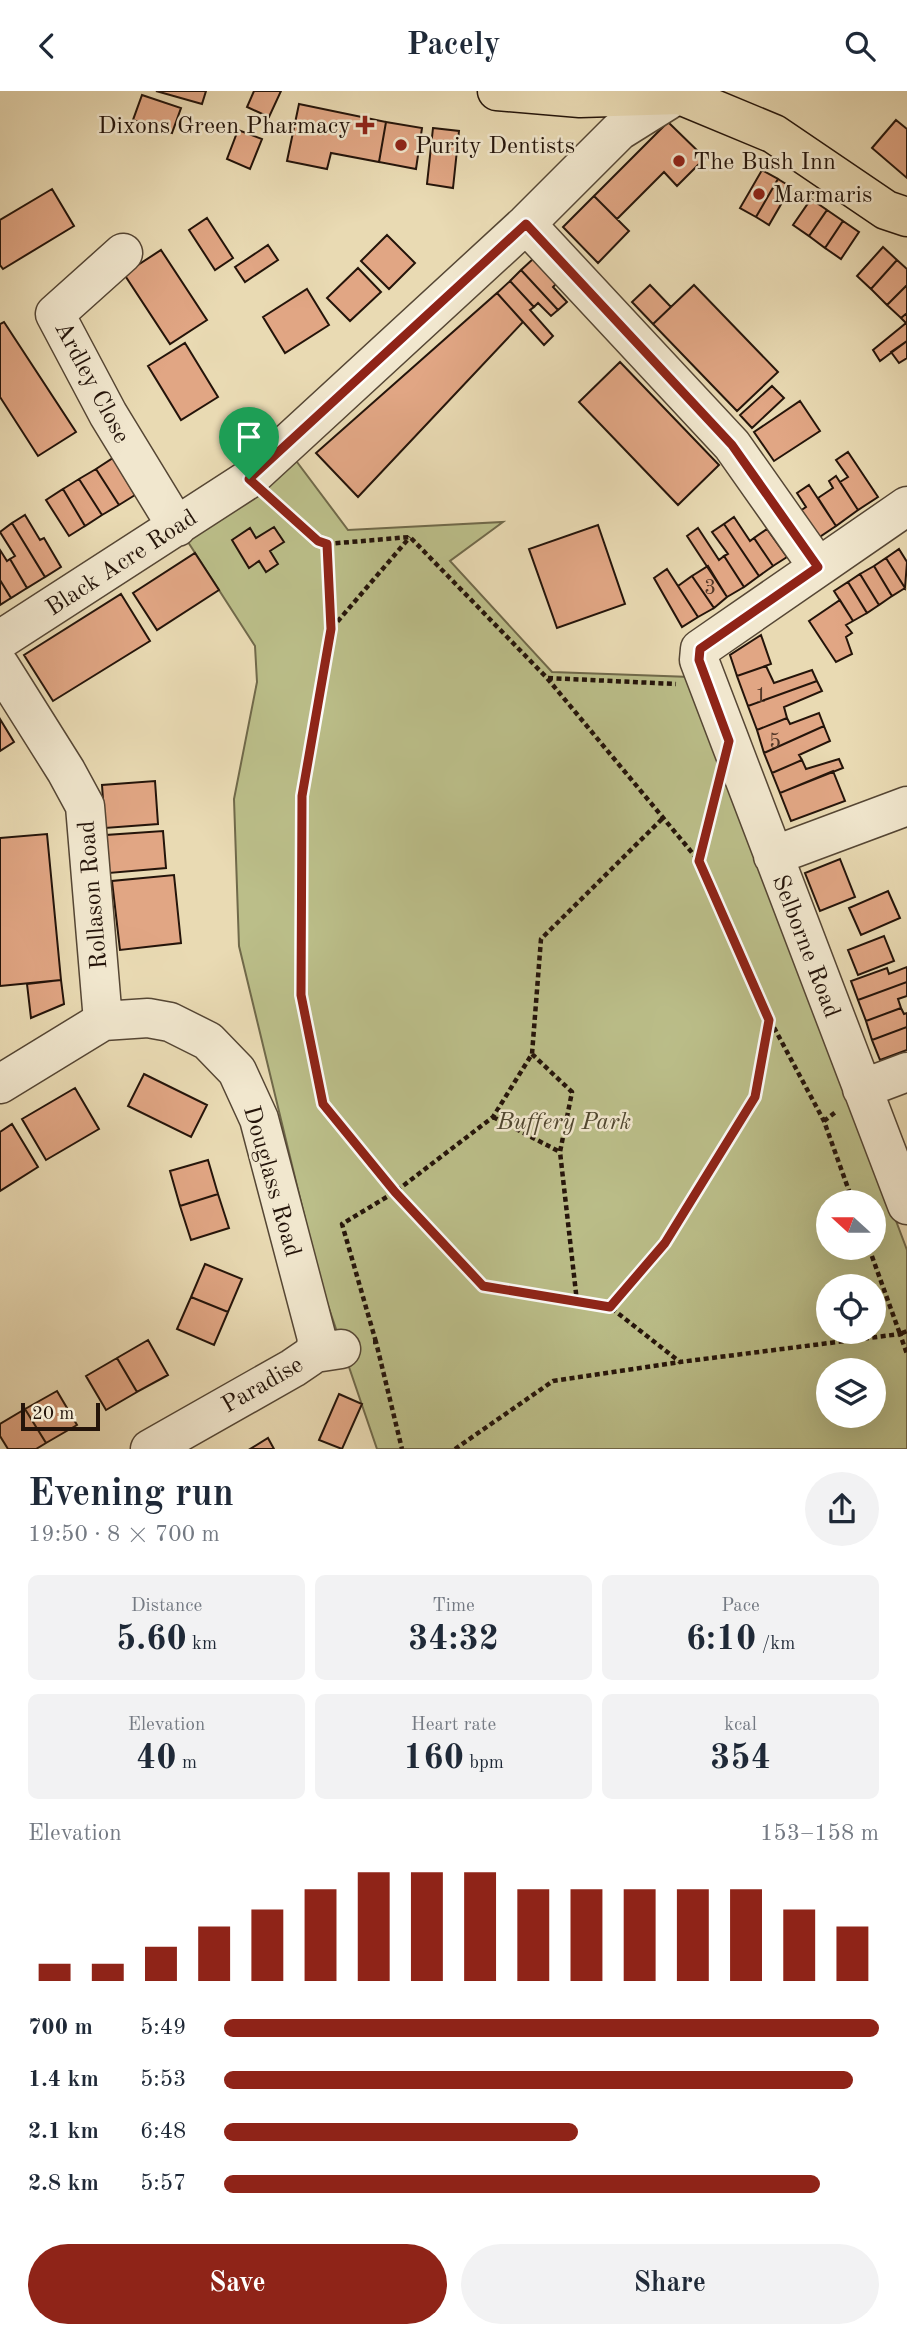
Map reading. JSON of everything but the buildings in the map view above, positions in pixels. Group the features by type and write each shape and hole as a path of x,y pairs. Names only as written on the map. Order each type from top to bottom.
{"main road":[{"path":"497,91 580,98 681,93 774,134 900,220"}],"street":[{"name":"Black Acre Road","path":"0,640 249,479 526,224 619,131 681,93"},
{"path":"526,224 732,445 818,567 907,506"},
{"name":"Ardley Close","path":"123,253 55,314 108,414 177,527"},
{"name":"Selborne Road","path":"818,567 700,649 699,660 907,1205"},
{"name":"Rollason Road","path":"0,666 85,806 103,1021"},
{"path":"774,856 907,806"},
{"name":"Douglass Road","path":"0,1084 103,1021 148,1018 170,1022 208,1041 237,1071 262,1131 317,1339 344,1348"},
{"path":"862,1089 907,1072"},
{"name":"Paradise","path":"150,1449 293,1368 344,1348"}],"path":[{"path":"249,479 318,541 327,544 410,537"},
{"path":"331,629 410,537"},
{"path":"410,537 547,678 699,861 769,1020 824,1121 849,1190"},
{"path":"327,544 331,629 302,796 301,995 323,1104 395,1192 483,1286 610,1307 680,1362"},
{"path":"547,678 709,686"},
{"path":"699,861 729,741"},
{"path":"402,1449 344,1348 342,1224 395,1192 493,1117 532,1054 541,939 663,818"},
{"path":"610,1307 665,1243 755,1097 769,1020"},
{"path":"532,1054 572,1092 560,1152 577,1302"},
{"path":"493,1117 560,1152"},
{"path":"873,1260 907,1354"},
{"path":"455,1449 553,1381 907,1331"}],"green space":[{"name":"Buffery Park","path":"294,458 348,530 503,522 450,561 552,672 691,677 884,1190 816,1190 816,1260 886,1260 886,1194 907,1250 907,1449 377,1449 321,1285 239,946 234,799 257,682 255,646 188,542"}],"place":[{"name":"Dixons Green Pharmacy","path":"365,125"},
{"name":"Purity Dentists","path":"401,145"},
{"name":"The Bush Inn","path":"679,161"},
{"name":"Marmaris","path":"759,194"}],"route":[{"path":"526,224 732,445 818,567 700,649 699,660 729,741 699,861 769,1020 755,1097 665,1243 610,1307 483,1286 395,1192 323,1104 301,995 302,796 331,629 327,544 318,541 249,479 526,224"}]}
